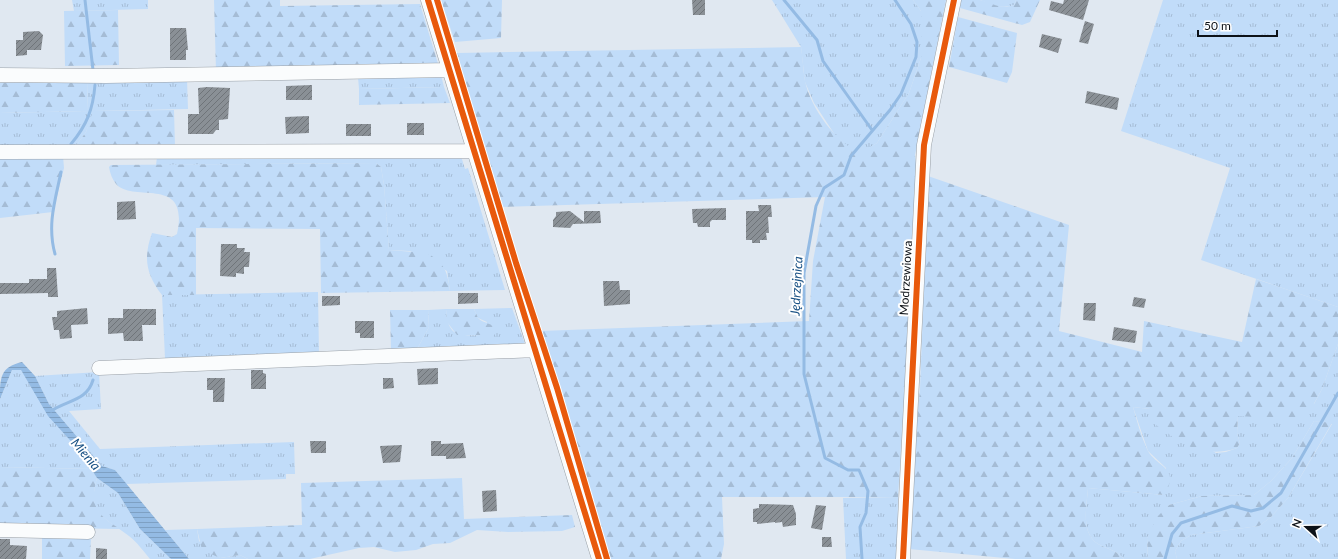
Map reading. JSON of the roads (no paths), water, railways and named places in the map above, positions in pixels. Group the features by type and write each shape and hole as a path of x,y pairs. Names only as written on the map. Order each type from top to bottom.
{"street":[{"path":"428,0 599,559"},
{"name":"Modrzewiowa","path":"903,559 924,145 954,0"},
{"path":"0,75 106,76 450,70"},
{"path":"0,152 475,151"},
{"path":"99,368 536,350"},
{"path":"0,530 88,532"}],"water":[{"name":"Mienia","path":"22,362 35,376 49,404 102,466 115,470 189,559 171,559 140,529 118,493 97,478 79,450 48,416 21,370 12,370 0,399 1,379 5,370"}],"waterway":[{"path":"85,0 93,70"},
{"path":"784,0 817,40 823,61 872,130"},
{"name":"Jędrzejnica","path":"862,559 860,527 866,513 868,491 859,470 848,470 825,458 804,374 804,273 816,206 824,188 844,175 851,156 890,110 901,94 916,57 917,42 911,24 895,0"},
{"path":"71,144 77,137 91,109 95,85"},
{"path":"55,254 52,223 54,203 61,172"},
{"path":"51,411 81,396 90,387 93,380"},
{"path":"1165,559 1172,534 1181,523 1232,506 1251,511 1263,508 1281,493 1338,393"}]}
